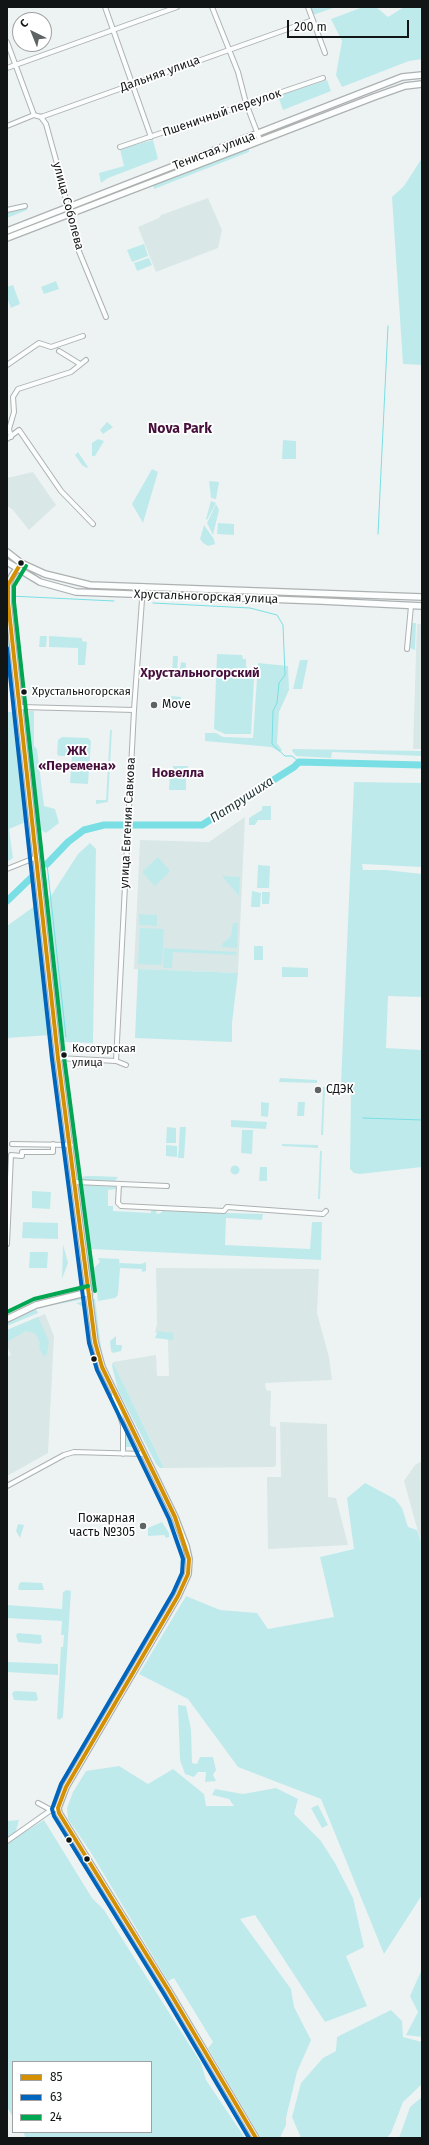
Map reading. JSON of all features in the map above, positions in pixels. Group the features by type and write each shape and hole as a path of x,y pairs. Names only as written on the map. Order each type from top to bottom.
{"main road":[{"name":"Тенистая улица","path":"7,231 148,184 402,77 422,75"},
{"name":"Тенистая улица","path":"259,137 405,86 422,84"},
{"name":"Тенистая улица","path":"7,238 68,210"},
{"name":"Хрустальногорская улица","path":"7,552 21,562 45,574 90,585 422,597"},
{"name":"Хрустальногорская улица","path":"7,562 16,569 40,582 64,590 95,594 260,598 422,606"},
{"path":"21,562 16,569 7,590 8,602 21,707 58,1058 99,1359 114,1396 175,1517 186,1546 189,1559 188,1574 178,1596 66,1787 58,1808 63,1823 169,1991 256,2138"},
{"path":"260,591 263,596 260,598"},
{"path":"298,600 295,596 299,593"},
{"path":"7,1319 36,1305 89,1292"}],"street":[{"path":"105,7 151,137"},
{"path":"7,68 114,31 177,7"},
{"path":"212,7 238,72 246,103 259,137"},
{"path":"308,7 325,53"},
{"name":"Дальняя улица","path":"41,117 228,49 313,20"},
{"path":"7,42 34,115"},
{"name":"Пшеничный переулок","path":"120,147 185,126 196,120 220,114 246,103 274,96 323,78"},
{"path":"7,126 34,115 41,117"},
{"name":"улица Соболева","path":"41,117 46,124 78,249 106,317"},
{"path":"7,210 25,206"},
{"path":"7,365 39,343 51,347 83,336"},
{"path":"59,350 80,364"},
{"path":"9,438 14,412 13,397 18,389 71,372 86,360"},
{"path":"9,438 18,430 61,491 93,524"},
{"name":"улица Евгения Савкова","path":"116,1061 134,710 143,586"},
{"path":"407,649 411,606"},
{"path":"21,707 134,710"},
{"path":"7,869 37,857"},
{"path":"58,1058 116,1061 126,1065"},
{"path":"12,1144 71,1145"},
{"path":"7,1244 11,1155 22,1156 22,1152 53,1152 53,1144"},
{"path":"75,1182 167,1186"},
{"path":"119,1184 118,1203 121,1206 224,1211 227,1208 323,1214 326,1211"},
{"path":"114,1396 123,1425 123,1454"},
{"path":"7,1486 64,1455 74,1452 144,1454"},
{"path":"38,1803 51,1810"},
{"path":"7,1840 51,1810 58,1808"}],"shaded area":[{"path":"310,7 336,7 313,15"},
{"path":"363,7 376,7 388,17 404,7 422,7 422,59 409,61 342,87 336,75 342,41 331,19"},
{"path":"327,80 331,91 283,110 278,96"},
{"path":"153,140 158,159 108,178 101,183 99,173 124,166 120,149"},
{"path":"249,147 249,152 154,189 153,184"},
{"path":"422,158 422,365 403,364 392,197 404,186"},
{"path":"208,198 222,230 218,248 156,272 138,227 159,218 161,215"},
{"path":"28,208 27,210 7,218 7,213"},
{"path":"144,244 148,256 132,262 127,250"},
{"path":"149,258 152,265 137,271 134,263"},
{"path":"56,281 59,289 44,294 41,287"},
{"path":"13,285 20,304 11,308 7,298 7,287"},
{"path":"107,422 113,427 103,434 100,430"},
{"path":"98,439 104,441 95,456 92,456 92,443"},
{"path":"283,440 296,441 296,459 282,459"},
{"path":"78,452 88,467 87,468 82,465 75,455"},
{"path":"152,469 158,472 143,523 132,504"},
{"path":"33,472 56,505 29,530 13,510 7,506 7,478"},
{"path":"209,481 219,482 216,499 211,498"},
{"path":"211,501 216,503 207,520 206,519"},
{"path":"216,504 219,510 213,535 207,523"},
{"path":"218,523 234,524 234,535 217,534"},
{"path":"204,525 214,539 215,544 208,546 200,539"},
{"path":"7,616 12,661 11,662 7,662"},
{"path":"411,623 416,623 415,650 410,648"},
{"path":"417,624 422,624 422,749 413,749"},
{"path":"40,636 47,636 46,647 39,647"},
{"path":"49,636 82,638 82,641 87,642 85,665 78,665 78,648 49,647"},
{"path":"217,654 242,655 243,659 246,659 246,666 254,679 251,734 225,734 214,729"},
{"path":"173,656 178,656 177,676 172,676"},
{"path":"300,660 308,660 302,689 293,689"},
{"path":"181,662 186,663 185,678 179,677"},
{"path":"258,663 288,666 289,690 279,712 277,743 282,750 280,752 271,747 205,741 205,733 216,733 223,737 253,738"},
{"path":"171,696 181,697 181,700 176,704 172,703"},
{"path":"29,711 34,711 34,746 37,749 44,806 55,809 59,823 46,833 41,830 27,721 30,720"},
{"path":"7,712 13,712 28,821 9,829 13,858 7,862"},
{"path":"110,730 112,730 108,802 96,804 96,800 106,800"},
{"path":"62,737 88,738 91,741 88,784 70,783 72,756 59,756 57,754 58,740"},
{"path":"293,749 422,751 422,756 332,752 331,758 296,756 292,751"},
{"path":"173,766 188,766 187,774 173,773"},
{"path":"170,775 186,776 186,790 169,790"},
{"path":"354,782 422,783 422,867 362,864 363,870 386,870 422,874 422,997 388,996 386,1048 422,1050 422,1167 360,1174 354,1173 350,1169 351,1084 341,1084"},
{"path":"262,806 271,806 271,820 258,820 255,825 249,825 249,818 262,810"},
{"path":"245,817 238,973 134,969 140,840 209,842"},
{"path":"90,843 96,849 93,1043 64,1042 49,899 78,854"},
{"path":"158,857 170,871 155,886 142,872"},
{"path":"258,865 270,866 269,888 257,888"},
{"path":"222,876 240,877 239,896"},
{"path":"252,891 261,893 260,907 251,907"},
{"path":"262,892 270,892 269,904 262,904"},
{"path":"36,905 51,1035 7,1038 7,926"},
{"path":"139,914 157,915 157,926 139,925"},
{"path":"233,923 238,923 237,948 222,947 222,944 231,936"},
{"path":"140,928 164,929 162,965 138,964"},
{"path":"254,946 263,946 263,960 254,960"},
{"path":"164,948 237,952 236,955 173,952 172,968 163,968"},
{"path":"282,967 308,968 308,977 282,977"},
{"path":"138,969 238,973 232,1023 232,1042 135,1038"},
{"path":"280,1078 317,1080 317,1083 279,1082"},
{"path":"323,1087 325,1087 323,1135 321,1135"},
{"path":"261,1102 269,1103 268,1117 261,1116"},
{"path":"298,1102 305,1102 304,1116 297,1116"},
{"path":"231,1120 267,1122 266,1129 231,1127"},
{"path":"167,1127 176,1128 176,1143 166,1143"},
{"path":"180,1127 186,1127 184,1158 178,1158"},
{"path":"242,1130 253,1130 252,1154 241,1153"},
{"path":"282,1144 318,1145 318,1148 282,1146"},
{"path":"166,1145 177,1146 177,1157 166,1156"},
{"path":"320,1151 322,1151 320,1199 318,1199"},
{"path":"235,1165 240,1170 235,1175 230,1170"},
{"path":"260,1167 267,1167 267,1181 259,1181"},
{"path":"79,1177 118,1177 115,1181 81,1180"},
{"path":"81,1185 117,1187 117,1189 108,1190 108,1206 113,1206 113,1211 151,1213 151,1210 157,1210 156,1213 159,1214 163,1211 263,1214 262,1220 226,1218 225,1245 310,1249 312,1222 322,1222 321,1260 91,1249 87,1245"},
{"path":"32,1191 51,1192 50,1209 32,1208"},
{"path":"23,1222 58,1223 58,1239 22,1238"},
{"path":"63,1244 68,1263 62,1279"},
{"path":"30,1252 48,1252 47,1268 29,1268"},
{"path":"90,1256 94,1295 92,1297 87,1261"},
{"path":"98,1258 119,1259 120,1266 120,1263 141,1264 146,1262 146,1271 142,1272 142,1269 120,1268 118,1295 115,1298 98,1301 94,1268 100,1262"},
{"path":"156,1268 319,1269 317,1313 329,1357 332,1380 265,1383 266,1390 271,1391 270,1426 276,1427 276,1465 274,1467 164,1468 113,1362 156,1355 157,1376 169,1376 168,1340 160,1337 155,1332 157,1324"},
{"path":"77,1297 85,1299 38,1308"},
{"path":"92,1299 95,1299 102,1355 100,1350"},
{"path":"86,1301 93,1352 85,1308 76,1303"},
{"path":"36,1309 38,1313 7,1326 7,1321"},
{"path":"45,1314 54,1336 48,1453 7,1476 7,1357 11,1355 7,1346 7,1330"},
{"path":"38,1317 49,1341 47,1354 44,1357 39,1348 40,1343 35,1333 26,1331 7,1342 7,1330"},
{"path":"158,1331 173,1333 173,1340 155,1338"},
{"path":"116,1336 116,1345 122,1345 122,1348 121,1351 113,1353 111,1351 110,1341"},
{"path":"113,1362 164,1468 160,1468 156,1464 118,1390 112,1366"},
{"path":"125,1422 137,1447 125,1447"},
{"path":"280,1422 327,1424 328,1497 336,1498 348,1545 268,1549 267,1477 281,1477"},
{"path":"422,1461 422,1546 404,1481 415,1465"},
{"path":"365,1483 395,1499 402,1508 408,1527 417,1530 422,1546 422,1895 384,1954 321,1799 238,1767 188,1699 139,1674 186,1596 220,1610 257,1613 268,1629 334,1617 320,1557 354,1549 347,1498"},
{"path":"157,1494 162,1494 182,1540 186,1561 185,1564 180,1564 181,1540"},
{"path":"162,1522 169,1533 169,1537 166,1538 164,1535 148,1536 148,1528"},
{"path":"18,1524 24,1525 20,1538 16,1531"},
{"path":"21,1582 42,1583 44,1590 20,1590 18,1589"},
{"path":"67,1590 71,1591 63,1717 59,1720 57,1718 61,1647 63,1647 64,1635 61,1635 62,1621 7,1618 7,1605 62,1609 63,1592"},
{"path":"18,1633 41,1635 42,1642 40,1644 18,1642 16,1635"},
{"path":"7,1662 58,1664 58,1675 7,1672"},
{"path":"15,1691 36,1692 38,1699 36,1701 14,1700 12,1693"},
{"path":"178,1705 186,1706 191,1729 192,1763 197,1764 200,1757 213,1757 216,1770 213,1775 216,1781 205,1782 206,1772 198,1772 194,1777 185,1774 180,1760"},
{"path":"119,1766 148,1784 173,1769 204,1794 206,1806 234,1806 229,1799 212,1795 215,1789 243,1794 276,1788 298,1799 294,1814 321,1841 335,1863 353,1898 364,1947 346,1956 367,2006 325,2022 255,1915 240,1919 291,1989 294,2007 311,2040 297,2072 286,2118 286,2125 280,2138 261,2138 208,2048 213,2042 174,1978 168,1981 90,1851 68,1819 67,1808 73,1792 86,1771"},
{"path":"318,1805 328,1825 322,1828 311,1808"},
{"path":"19,1820 15,1834 7,1838 7,1821"},
{"path":"44,1820 92,1898 104,1910 201,2063 206,2080 245,2138 26,2138 24,2133 152,2133 152,2061 12,2061 12,2115 7,2107 7,1843"},
{"path":"422,1969 422,2037 406,2035 418,2012 410,1996"},
{"path":"391,2010 402,2021 403,2037 422,2042 422,2084 403,2102 391,2133 387,2138 301,2138 292,2117 301,2083 323,2058 336,2051 337,2037"},
{"path":"422,2097 422,2138 399,2138 410,2107"}],"waterway":[{"path":"378,534 388,326"},
{"path":"10,596 114,601"},
{"path":"153,603 250,608 277,615 283,625 285,675 279,683 277,703 273,711 272,744 285,756 292,756 299,762"},
{"name":"Патрушиха","path":"47,864 68,842 84,830 104,825 202,825 294,767 299,762 422,765"},
{"path":"47,864 66,1037"},
{"name":"Патрушиха","path":"7,901 33,876"},
{"path":"363,1118 422,1120"}],"transit line":[{"name":"85","path":"21,563 8,585 8,602 58,1058 95,1342 102,1367 175,1517 189,1559 188,1574 178,1596 66,1787 58,1808 59,1813 169,1991 256,2138"},
{"name":"24","path":"26,566 14,586 14,602 64,1057 95,1291"},
{"name":"63","path":"7,648 52,1059 89,1343 97,1370 169,1519 183,1559 182,1573 173,1593 61,1784 52,1809 54,1816 164,1994 249,2138"},
{"name":"24","path":"7,1312 34,1299 88,1286"}],"place":[{"name":"Хрустальногорская","path":"24,692"},
{"name":"Move","path":"154,705"},
{"name":"Косотурская улица","path":"64,1055"},
{"name":"СДЭК","path":"318,1090"},
{"name":"Пожарная часть №305","path":"143,1526"}],"district":[{"name":"Nova Park","path":"180,429"},
{"name":"Хрустальногорский","path":"200,673"},
{"name":"ЖК «Перемена»","path":"77,758"},
{"name":"Новелла","path":"178,773"}]}
